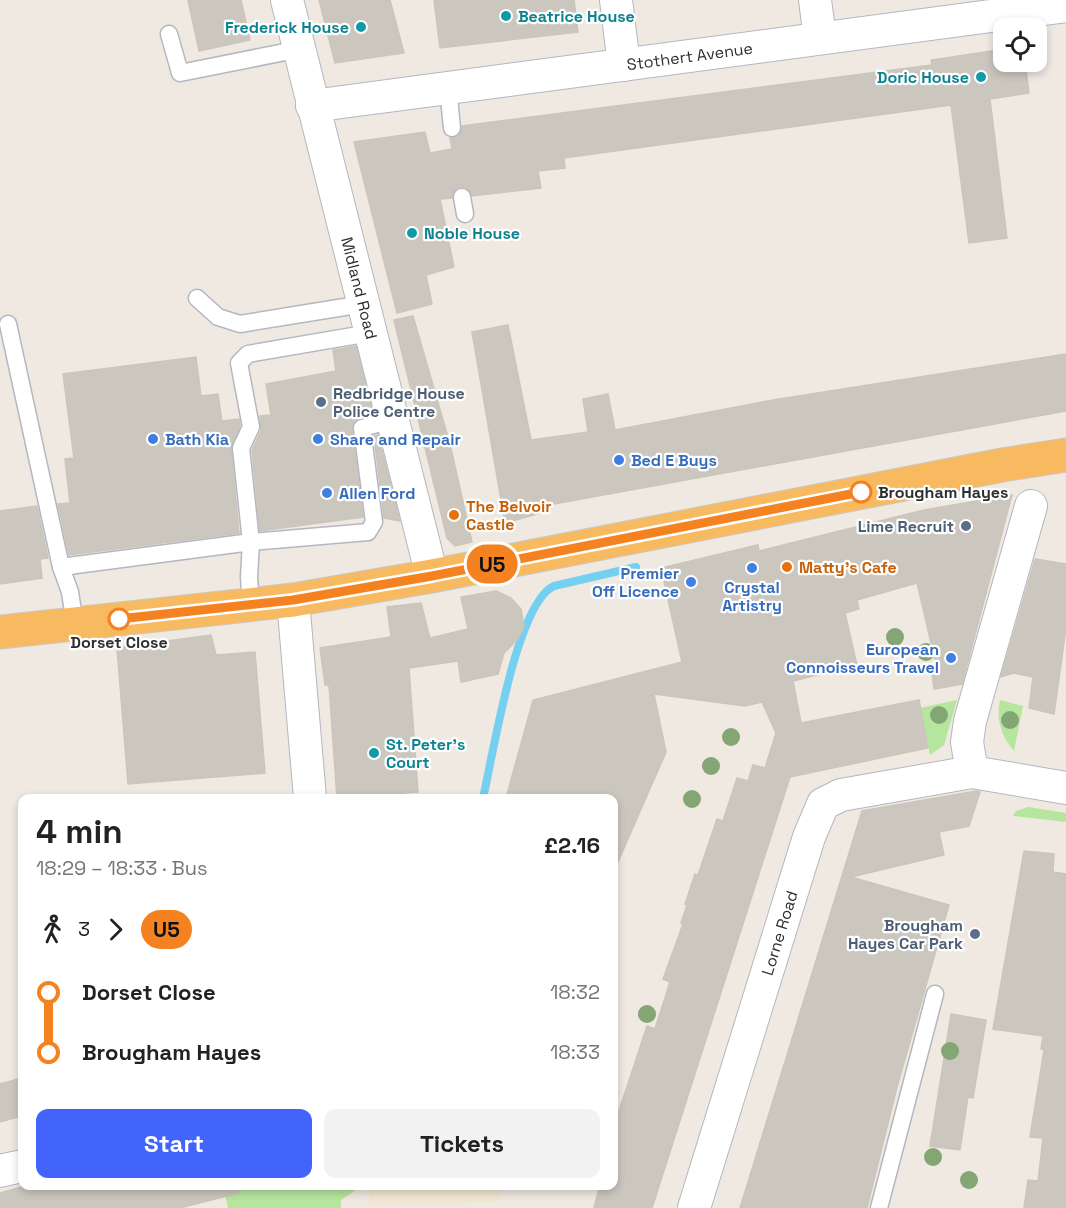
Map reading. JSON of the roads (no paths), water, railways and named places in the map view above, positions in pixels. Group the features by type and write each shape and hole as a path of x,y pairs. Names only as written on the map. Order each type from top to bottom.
{"highway":[{"path":"0,632 293,600 432,576 1002,465 1066,455"}],"street":[{"name":"Midland Road","path":"287,0 432,576"},
{"path":"616,0 624,65"},
{"path":"815,0 820,38"},
{"name":"Stothert Avenue","path":"312,106 1066,6"},
{"path":"972,772 968,742 970,721 1031,506"},
{"path":"293,600 310,794"},
{"name":"Lorne Road","path":"694,1208 809,837 823,804 841,795 972,772 1066,788"},
{"path":"0,1171 18,1167"}],"lane":[{"path":"169,34 180,73 300,49"},
{"path":"448,88 452,128"},
{"path":"462,197 465,214"},
{"path":"196,298 218,317 240,324 367,318"},
{"path":"251,605 249,577 251,542 241,448 250,427 239,363 249,354 367,318"},
{"path":"8,324 62,567 70,592 75,624"},
{"path":"62,567 251,542 368,532 375,522 362,428 392,420"},
{"path":"879,1208 935,993"}],"waterway":[{"path":"484,794 517,649 528,620 540,598 554,586 636,567"}],"place":[{"name":"Beatrice House","path":"506,16"},
{"name":"Frederick House","path":"361,27"},
{"name":"Doric House","path":"981,77"},
{"name":"Noble House","path":"412,233"},
{"name":"Redbridge House Police Centre","path":"321,402"},
{"name":"Bath Kia","path":"153,439"},
{"name":"Share and Repair","path":"318,439"},
{"name":"Bed E Buys","path":"619,460"},
{"name":"Brougham Hayes","path":"861,492"},
{"name":"Allen Ford","path":"327,493"},
{"name":"The Belvoir Castle","path":"454,515"},
{"name":"Lime Recruit","path":"966,526"},
{"name":"Matty's Cafe","path":"787,567"},
{"name":"Crystal Artistry","path":"752,568"},
{"name":"Premier Off Licence","path":"691,582"},
{"name":"Dorset Close","path":"119,619"},
{"name":"European Connoisseurs Travel","path":"951,658"},
{"name":"St. Peter's Court","path":"374,753"},
{"name":"Brougham Hayes Car Park","path":"975,934"}]}
